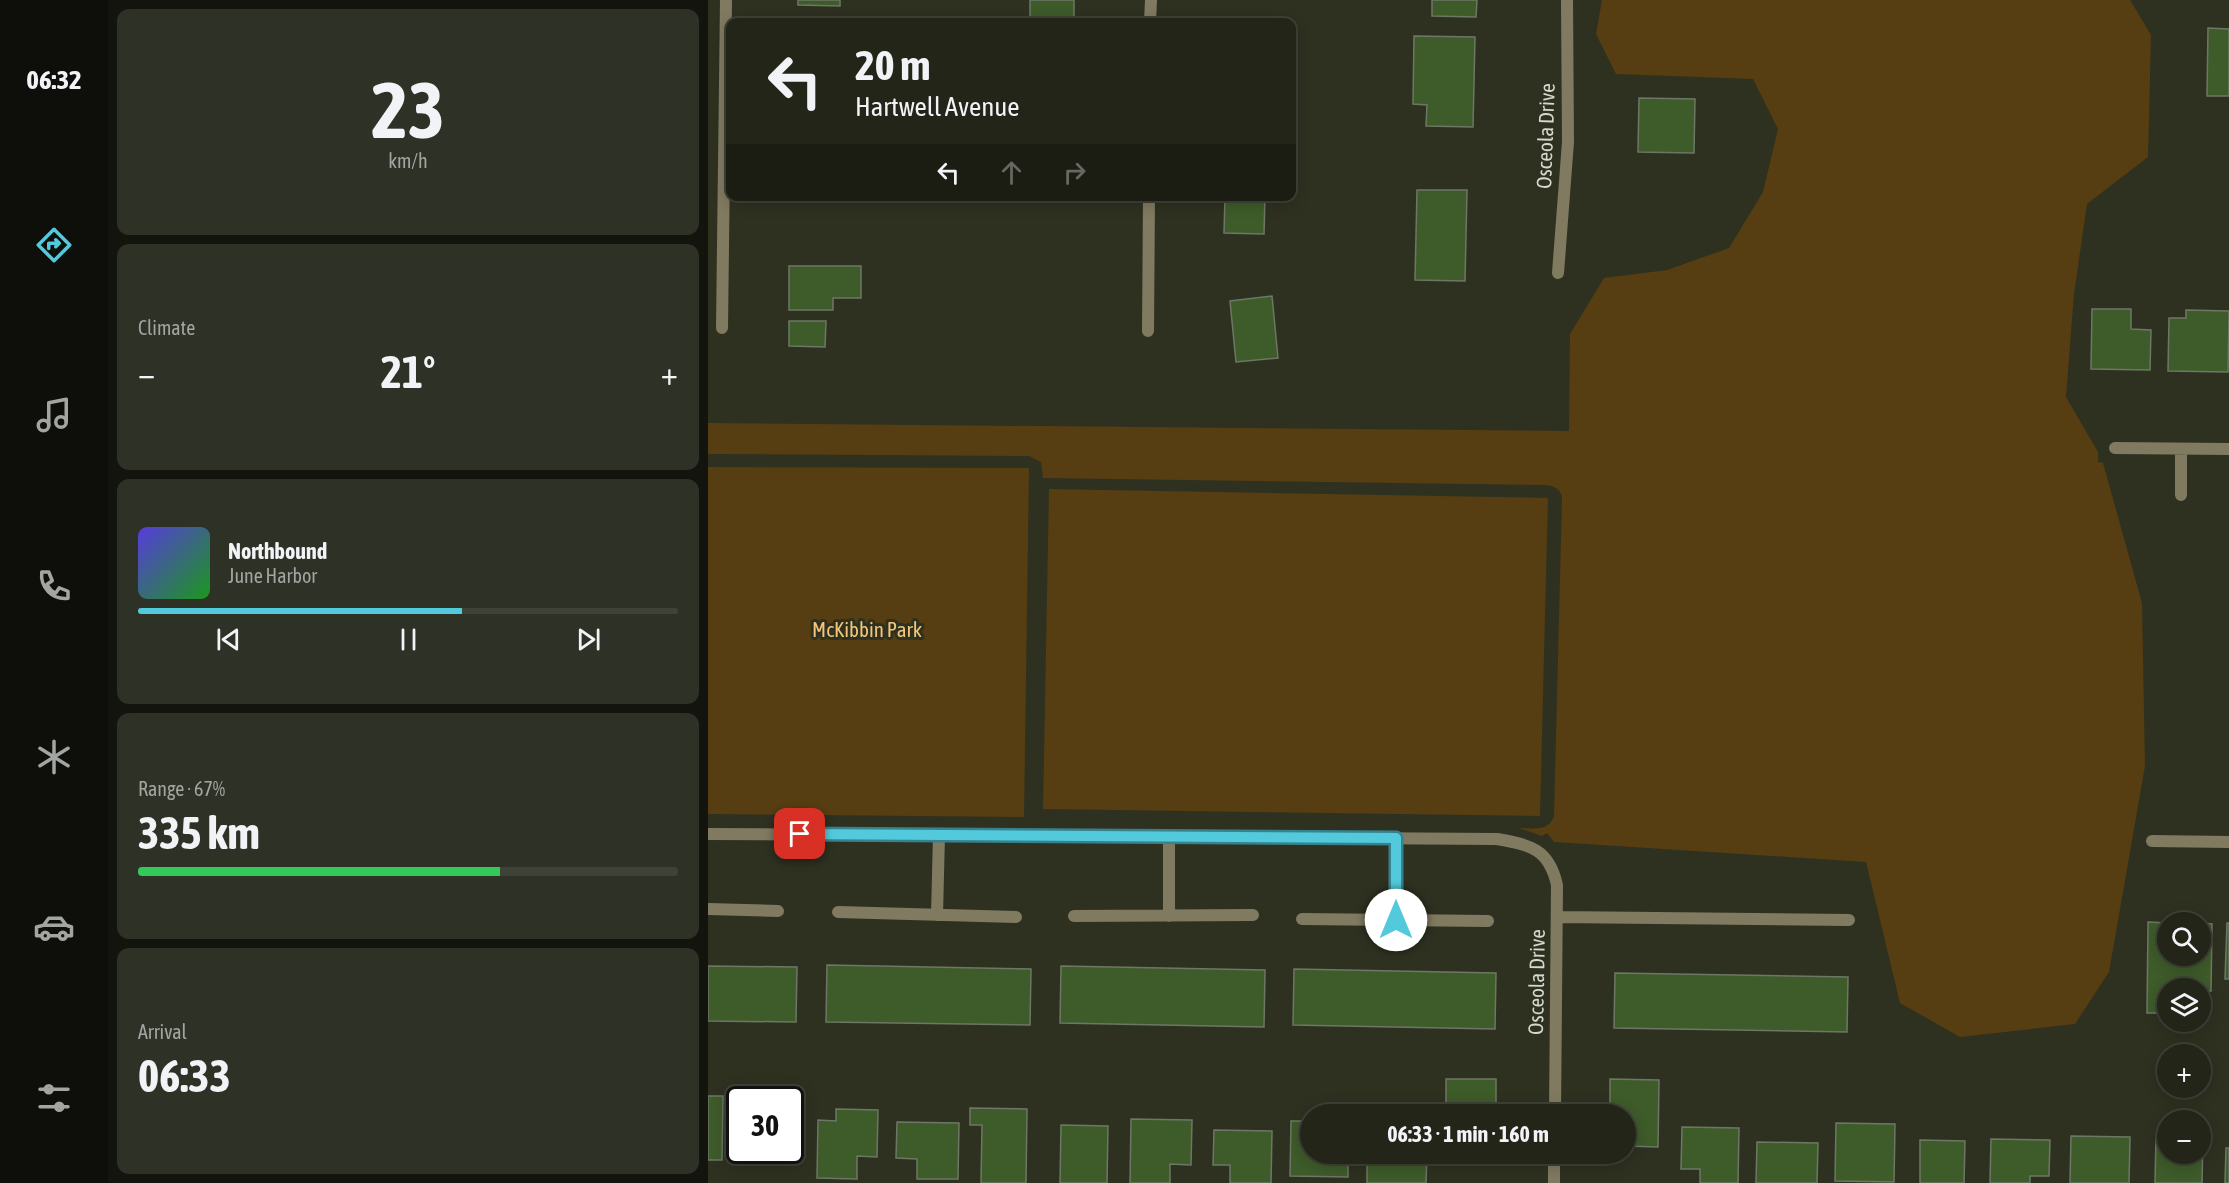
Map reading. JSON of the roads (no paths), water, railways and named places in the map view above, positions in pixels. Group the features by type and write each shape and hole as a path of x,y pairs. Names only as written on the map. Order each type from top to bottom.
{"street":[{"path":"722,328 726,0"},
{"path":"1150,0 1150,18"},
{"name":"Osceola Drive","path":"1558,273 1568,142 1567,0"},
{"path":"1148,331 1149,201"},
{"path":"2115,448 2229,450"},
{"path":"2181,449 2181,495"},
{"path":"708,834 1396,838 1396,920"},
{"path":"937,915 939,835"},
{"path":"1169,837 1169,916"},
{"name":"Osceola Drive","path":"1396,838 1497,839 1523,844 1542,853 1553,868 1557,885 1555,1104"},
{"path":"2152,841 2229,842"},
{"path":"708,909 778,911"},
{"path":"838,912 1016,917"},
{"path":"1074,916 1253,915"},
{"path":"1557,917 1849,920"},
{"path":"1302,919 1488,921"},
{"path":"1554,1164 1554,1183"}],"park label":[{"name":"McKibbin Park","path":"867,630"}]}
